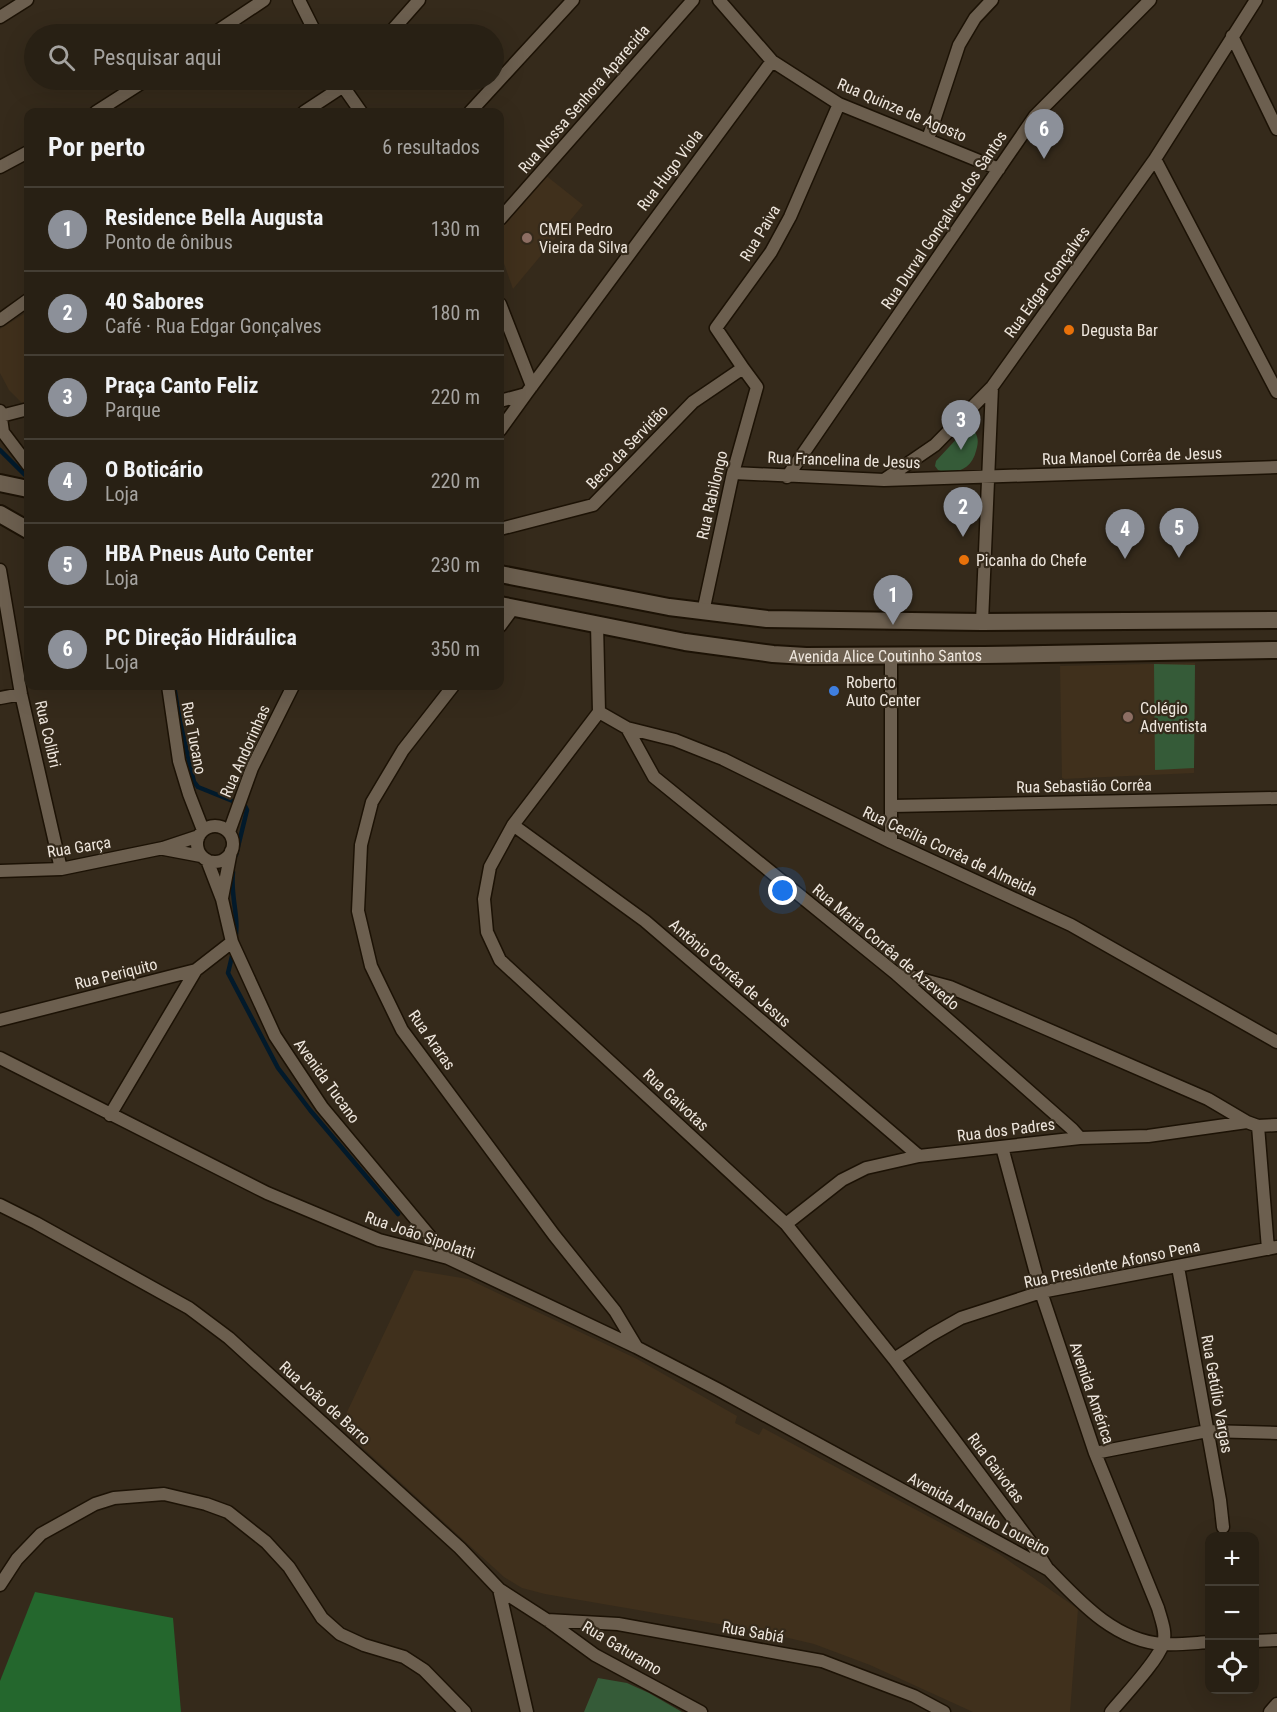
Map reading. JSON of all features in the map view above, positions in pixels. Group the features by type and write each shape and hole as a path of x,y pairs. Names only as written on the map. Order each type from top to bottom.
{"main road":[{"path":"0,483 24,488"},
{"path":"0,514 24,528"},
{"name":"Avenida Alice Coutinho Santos","path":"504,575 703,612 767,619 982,622 1277,620"},
{"name":"Avenida Alice Coutinho Santos","path":"507,606 685,642 747,651 806,656 1277,650"}],"street":[{"path":"0,17 27,0"},
{"path":"228,24 264,0"},
{"path":"299,0 311,24"},
{"path":"398,24 419,0"},
{"path":"504,75 573,0"},
{"name":"Rua Nossa Senhora Aparecida","path":"504,214 693,0"},
{"name":"Rua Quinze de Agosto","path":"718,0 772,60 839,104 999,169"},
{"path":"928,139 959,45 975,18 992,0"},
{"name":"Rua Durval Gonçalves dos Santos","path":"787,477 1035,116 1150,0"},
{"name":"Rua Edgar Gonçalves","path":"884,480 935,445 992,387 1155,159 1256,0"},
{"path":"1232,36 1277,129"},
{"name":"Rua Hugo Viola","path":"529,390 772,60"},
{"path":"102,108 130,90"},
{"path":"309,108 333,90"},
{"path":"348,90 359,108"},
{"path":"474,108 490,90"},
{"name":"Rua Paiva","path":"743,368 716,328 771,252 790,218 839,104"},
{"path":"0,167 24,154"},
{"path":"1155,159 1277,392"},
{"path":"0,320 24,303"},
{"path":"504,316 529,390"},
{"name":"Rua Rabilongo","path":"703,612 733,473 757,387 743,368"},
{"name":"Beco da Servidão","path":"504,528 593,505 693,402 743,368"},
{"path":"982,622 992,387"},
{"path":"504,399 529,390"},
{"path":"504,424 529,390"},
{"path":"24,411 1,422 24,459"},
{"name":"Rua Manoel Corrêa de Jesus","path":"989,478 1277,467"},
{"name":"Rua Francelina de Jesus","path":"733,473 884,480 989,478"},
{"name":"Rua Colibri","path":"0,570 21,694 62,869"},
{"path":"597,624 599,712"},
{"path":"891,656 891,842"},
{"name":"Rua Tucano","path":"169,690 179,761 201,833"},
{"name":"Rua Andorinhas","path":"229,832 252,768 291,690"},
{"name":"Rua Araras","path":"450,690 403,750 372,802 361,845 358,911 371,966 402,1030 554,1234 615,1311 636,1347"},
{"path":"0,698 21,694"},
{"name":"Rua Cecília Corrêa de Almeida","path":"599,712 627,728 675,740 723,759 891,842 1071,925 1277,1042"},
{"name":"Rua Gaivotas","path":"599,712 513,825 489,867 484,898 487,932 500,960 786,1224 894,1359 1049,1570"},
{"name":"Rua Maria Corrêa de Azevedo","path":"627,728 654,777 894,972 1080,1138"},
{"name":"Rua Sebastião Corrêa","path":"892,806 1277,798"},
{"path":"216,825 229,832 233,845 231,851 221,861 204,858 198,850 201,833 216,825"},
{"name":"Antônio Corrêa de Jesus","path":"513,825 645,921 919,1156"},
{"name":"Rua Garça","path":"0,871 62,869 163,848 201,833"},
{"name":"Rua Garça","path":"163,848 204,858"},
{"name":"Avenida Tucano","path":"222,899 231,851"},
{"name":"Avenida Tucano","path":"204,858 222,899 232,942 275,1036 322,1107 448,1258"},
{"name":"Rua Periquito","path":"0,1020 196,970 232,942"},
{"path":"110,1115 196,970"},
{"path":"894,972 950,987 1208,1100 1253,1124 1273,1248"},
{"name":"Rua João Sipolatti","path":"0,1058 267,1193 379,1240 448,1258 636,1347 825,1449"},
{"name":"Rua dos Padres","path":"786,1224 842,1180 866,1168 919,1156 1080,1138 1148,1136 1253,1124 1277,1125"},
{"name":"Avenida América","path":"1002,1147 1041,1292 1095,1453 1158,1608 1164,1630 1163,1644"},
{"name":"Rua João de Barro","path":"0,1205 36,1222 189,1308 229,1338 460,1548 499,1589"},
{"name":"Rua Presidente Afonso Pena","path":"894,1359 961,1318 1041,1292 1273,1248"},
{"name":"Rua Getúlio Vargas","path":"1178,1267 1220,1500 1222,1527"},
{"path":"1095,1453 1207,1431 1277,1433"},
{"name":"Avenida Arnaldo Loureiro","path":"825,1449 1049,1570 1084,1606 1119,1631 1142,1641 1163,1644 1205,1642"},
{"path":"0,1585 16,1559 41,1534 95,1504 114,1498 164,1494 198,1501 228,1512 266,1542 289,1567 322,1618 340,1634 364,1645 404,1657 424,1670 465,1712"},
{"path":"499,1589 527,1712"},
{"name":"Rua Gaturamo","path":"499,1589 595,1655 701,1712"},
{"name":"Rua Sabiá","path":"547,1620 618,1624 822,1662 914,1696 944,1712"},
{"path":"1259,1641 1277,1640"},
{"path":"1111,1712 1151,1663 1163,1644"},
{"path":"1270,1712 1277,1704"}],"shaded area":[{"name":"CMEI Pedro Vieira da Silva","path":"544,174 583,205 513,289 504,263 504,220"},
{"path":"24,314 24,405 9,390 0,373 0,329"},
{"name":"Colégio Adventista","path":"1195,663 1194,773 1062,779 1060,666"},
{"path":"414,1270 468,1279 637,1359 737,1416 735,1423 759,1435 763,1428 999,1554 1078,1609 1070,1712 973,1712 870,1665 814,1644 754,1630 545,1594 522,1588 504,1577 340,1427"}],"green space":[{"path":"970,430 975,432 978,442 974,457 967,467 951,472 938,470 935,466 936,461 962,433"},
{"path":"1154,664 1195,665 1194,768 1155,770"},
{"path":"35,1592 173,1618 181,1712 0,1712 0,1681"},
{"path":"598,1678 627,1683 682,1712 584,1712"}],"waterway":[{"path":"0,450 24,474"},
{"path":"175,690 194,782 198,787 245,806 247,810 236,855"},
{"path":"233,872 235,941"},
{"path":"233,952 228,973 278,1068 310,1110 398,1214"}],"place":[{"name":"PC Direção Hidráulica","path":"1044,159"},
{"name":"CMEI Pedro Vieira da Silva","path":"527,238"},
{"name":"Degusta Bar","path":"1069,330"},
{"name":"Praça Canto Feliz","path":"961,450"},
{"name":"40 Sabores","path":"963,537"},
{"name":"HBA Pneus Auto Center","path":"1179,558"},
{"name":"O Boticário","path":"1125,559"},
{"name":"Picanha do Chefe","path":"964,560"},
{"name":"Residence Bella Augusta","path":"893,625"},
{"name":"Roberto Auto Center","path":"834,691"},
{"name":"Colégio Adventista","path":"1128,717"}]}
